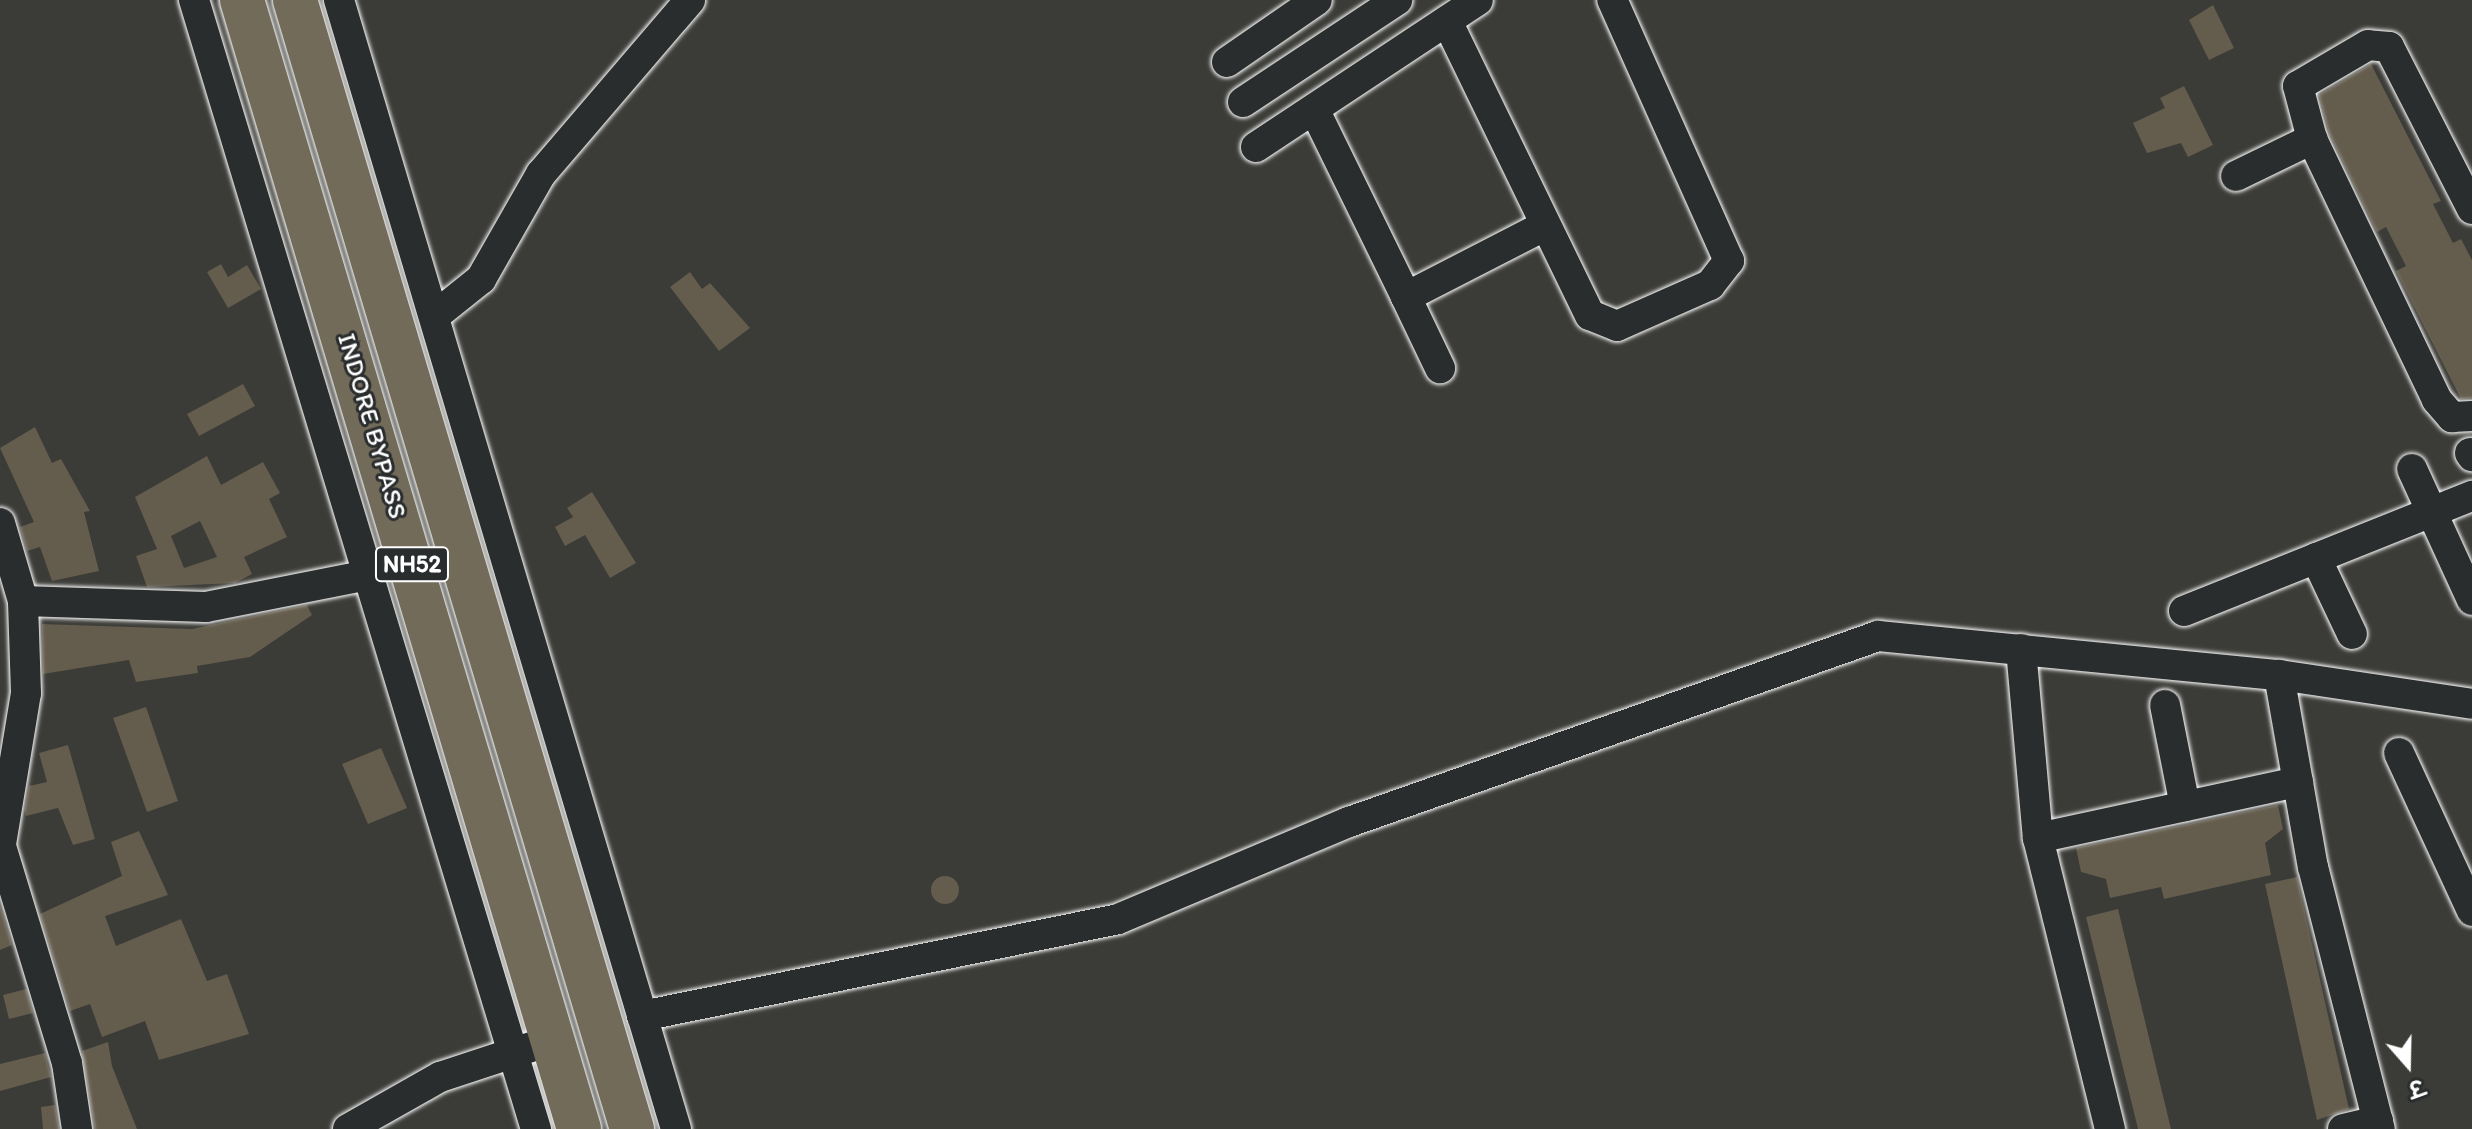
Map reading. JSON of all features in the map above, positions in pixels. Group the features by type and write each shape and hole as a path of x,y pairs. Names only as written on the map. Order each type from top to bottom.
{"highway":[{"name":"INDORE BYPASS","path":"242,0 533,1046 579,1129"},
{"name":"INDORE BYPASS","path":"295,0 632,1129"}],"street":[{"path":"194,0 363,576 533,1046 536,1129"},
{"path":"339,0 436,315 676,1129"},
{"path":"436,315 481,279 541,174 690,0"},
{"path":"1227,62 1317,0"},
{"path":"1243,102 1397,0"},
{"path":"1256,147 1315,111 1464,7 1544,226 1590,315 1605,326 1710,285 1729,261 1612,0"},
{"path":"2472,209 2389,47 2379,42 2298,86 2312,139 2437,400 2452,417 2472,416"},
{"path":"1315,111 1440,368"},
{"path":"2236,176 2312,139"},
{"path":"1406,297 1544,226"},
{"path":"2412,469 2472,600"},
{"path":"2184,611 2472,496"},
{"path":"0,523 23,601 26,693 1,848 67,1063 77,1129"},
{"path":"2316,558 2352,634"},
{"path":"23,601 206,607 363,576"},
{"path":"642,1016 1118,919 1349,822 1878,636 2279,675 2472,704"},
{"path":"2021,649 2038,838 2110,1129"},
{"path":"2279,675 2298,782 2379,1125 2343,1129"},
{"path":"2165,705 2185,806"},
{"path":"2399,753 2472,911"},
{"path":"2038,838 2298,782"},
{"path":"348,1129 440,1077 533,1046"}],"building":[{"path":"2213,5 2234,48 2209,60 2189,20"},
{"path":"2371,64 2441,201 2433,204 2453,243 2461,239 2472,260 2472,398 2461,399 2396,271 2406,266 2386,227 2377,232 2329,133 2319,95"},
{"path":"2184,86 2213,145 2188,157 2181,143 2147,153 2133,123 2165,108 2160,98"},
{"path":"221,264 228,277 247,265 261,289 228,308 207,272"},
{"path":"690,272 702,289 710,283 750,328 719,351 670,287"},
{"path":"243,384 255,406 199,436 187,414"},
{"path":"35,427 52,463 61,459 90,511 84,512 99,571 52,581 40,547 27,551 20,527 34,522 0,448"},
{"path":"207,456 221,485 263,462 280,493 269,499 287,537 244,557 252,574 235,583 147,587 136,556 157,549 135,497","holes":["200,521 217,557 184,568 171,536"]},
{"path":"592,492 636,563 610,578 585,535 565,546 555,527 573,517 567,508"},
{"path":"307,605 312,615 250,657 197,666 198,673 136,682 129,660 43,674 42,624 192,629"},
{"path":"146,707 178,801 147,812 113,718"},
{"path":"68,745 95,839 73,845 58,808 26,816 25,810 29,786 47,782 39,753"},
{"path":"381,748 407,808 368,824 342,764"},
{"path":"2278,805 2283,829 2265,843 2271,875 2164,899 2161,887 2110,898 2106,879 2081,872 2076,848"},
{"path":"139,831 168,895 105,916 116,946 181,919 207,981 227,974 249,1034 159,1060 145,1021 102,1037 90,1004 70,1011 40,914 122,876 111,842"},
{"path":"945,876 955,880 959,890 955,900 945,904 935,900 931,890 935,880"},
{"path":"2297,877 2349,1109 2317,1120 2265,884"},
{"path":"0,905 12,945 0,950"},
{"path":"2118,909 2171,1129 2138,1129 2086,917"},
{"path":"26,989 33,1013 9,1019 3,995"},
{"path":"108,1042 112,1066 137,1129 95,1129 82,1051"},
{"path":"45,1053 51,1077 0,1091 0,1064"},
{"path":"55,1105 59,1129 43,1129 41,1107"}]}
